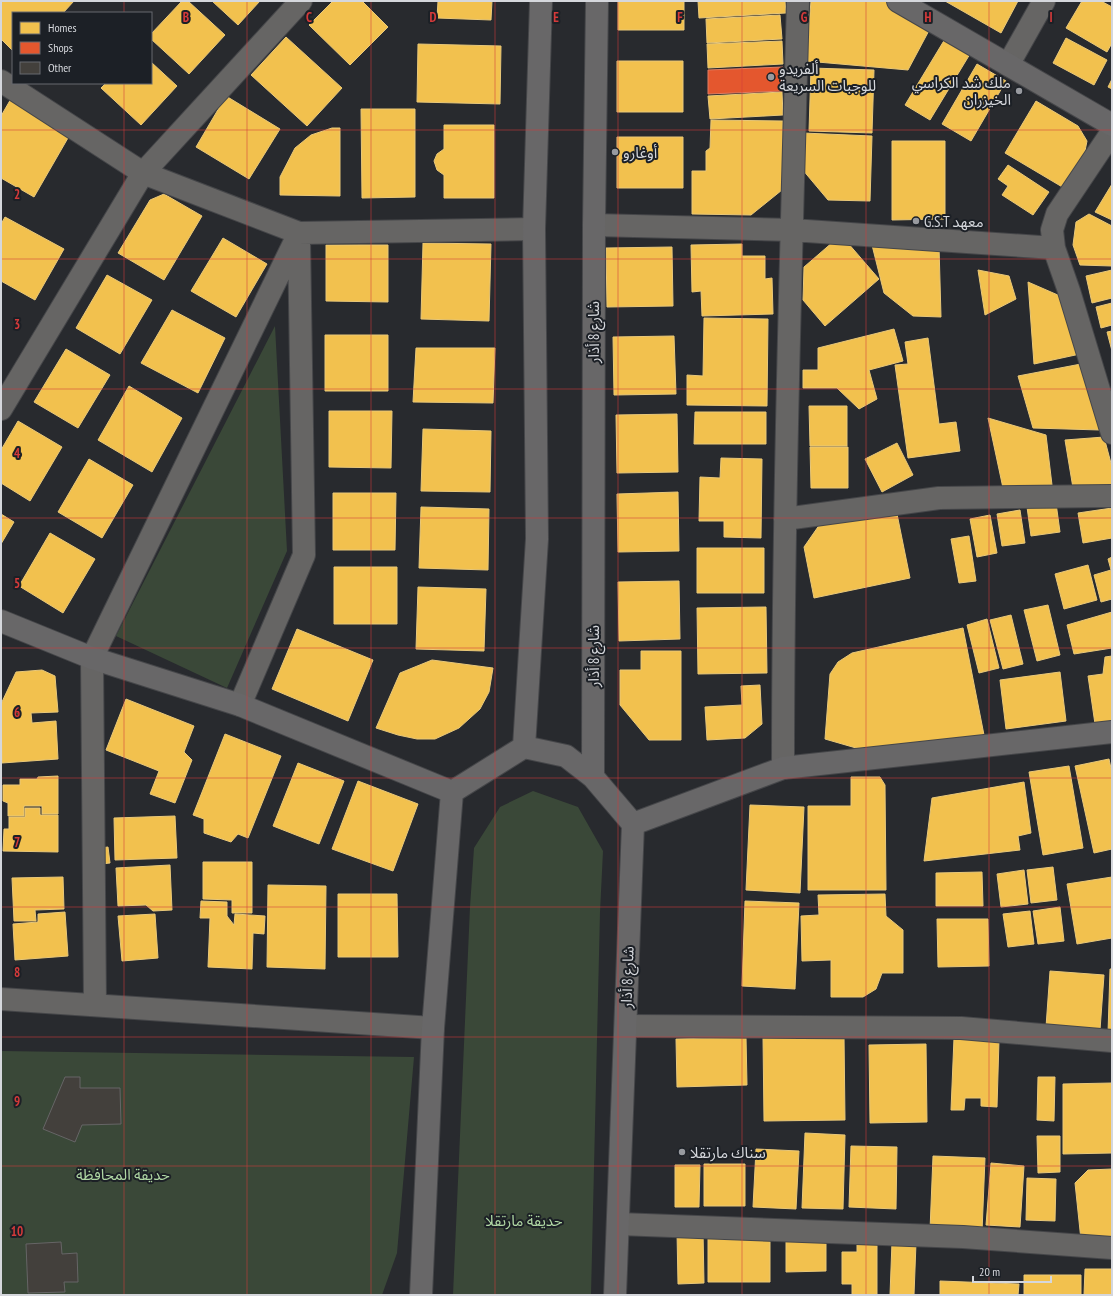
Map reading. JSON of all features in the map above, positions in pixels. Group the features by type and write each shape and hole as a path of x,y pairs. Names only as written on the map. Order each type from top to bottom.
{"main road":[{"path":"524,746 537,539 534,229 540,1"},
{"name":"شارع 8 أذار","path":"593,777 596,1"},
{"path":"898,1 1112,125"},
{"path":"1,621 92,658 240,706 452,792"},
{"path":"452,792 524,746 566,756 593,777 633,824 783,768 1112,732"},
{"path":"421,1295 433,1028 452,792"},
{"name":"شارع 8 أذار","path":"615,1295 619,1224 633,824"}],"street":[{"path":"1,409 143,173 301,1"},
{"path":"783,768 785,519 798,1"},
{"path":"1008,65 1044,1"},
{"path":"1,81 143,173 299,233 534,229"},
{"path":"1112,132 1057,214 1052,230 1054,248 1069,291 1112,433"},
{"path":"594,225 792,230 1054,248"},
{"path":"95,1004 92,658 299,233"},
{"path":"240,706 304,556 299,233"},
{"path":"785,519 939,498 1112,496"},
{"path":"1,999 95,1004 433,1028"},
{"path":"626,1026 961,1028 1112,1042"},
{"path":"619,1224 963,1237 1112,1248"}],"green space":[{"path":"275,326 287,551 227,688 116,636"},
{"name":"حديقة مارتقلا","path":"533,791 578,807 603,851 600,912 591,1295 453,1295 470,907 474,848 500,807"},
{"name":"حديقة المحافظة","path":"1,1051 414,1057 397,1253 382,1295 1,1295"}],"building: Homes":[{"path":"1,1 74,1 64,12 12,12 12,50 1,39"},
{"path":"182,1 188,1 225,35 189,74 152,40 152,33"},
{"path":"212,1 260,1 238,25"},
{"path":"333,1 362,1 388,27 350,65 309,25"},
{"path":"438,1 492,1 491,20 437,18"},
{"path":"618,1 684,1 684,30 618,30"},
{"path":"698,1 785,1 786,13 699,18"},
{"path":"811,1 892,1 933,23 908,70 806,61"},
{"path":"945,1 1018,1 1001,33"},
{"path":"1082,1 1101,1 1112,7 1112,43 1107,52 1066,28"},
{"path":"780,15 782,39 707,43 706,19"},
{"path":"948,34 973,49 930,120 905,105"},
{"path":"286,37 342,88 307,126 251,75"},
{"path":"1066,38 1107,60 1094,85 1053,63"},
{"path":"782,41 783,64 708,68 707,44"},
{"path":"418,44 501,46 500,104 417,102"},
{"path":"617,61 683,61 683,112 617,112"},
{"path":"152,63 177,86 141,125 101,88 105,84 152,84"},
{"path":"977,64 1006,81 971,141 942,124"},
{"path":"811,68 874,70 872,133 809,131"},
{"path":"1112,79 1112,89 1108,87"},
{"path":"782,92 783,115 710,119 708,96"},
{"path":"226,96 280,129 249,179 196,147"},
{"path":"12,97 72,131 34,197 1,178 1,116"},
{"path":"1036,101 1078,126 1087,141 1084,156 1064,188 1005,153"},
{"path":"361,109 415,109 415,197 362,198"},
{"path":"711,120 783,121 782,190 751,215 692,214 692,171 706,171 706,151 710,148"},
{"path":"444,125 494,125 494,198 444,198 444,175 437,170 434,161 437,154 444,149"},
{"path":"332,128 340,128 340,196 280,195 280,177 295,148 311,135"},
{"path":"803,133 872,136 870,201 828,200 802,169"},
{"path":"617,137 683,137 683,188 617,188"},
{"path":"892,141 945,141 945,219 892,220"},
{"path":"1008,165 1049,192 1033,215 1002,195 1008,186 998,179"},
{"path":"1112,184 1112,220 1095,212"},
{"path":"164,194 202,216 164,280 118,253 150,200"},
{"path":"1089,214 1112,226 1112,266 1080,265 1073,245 1076,222"},
{"path":"5,217 64,249 35,300 1,281 1,224"},
{"path":"841,235 879,279 825,326 803,300 804,267"},
{"path":"223,238 267,264 236,317 191,291"},
{"path":"423,243 491,244 489,321 421,319"},
{"path":"742,244 742,256 765,256 765,279 772,278 773,314 702,316 701,291 692,292 691,245"},
{"path":"326,245 388,245 388,302 326,301"},
{"path":"872,245 939,246 941,317 913,316 884,293"},
{"path":"672,247 673,306 607,307 606,248"},
{"path":"978,270 1009,276 1016,299 985,315"},
{"path":"1112,270 1112,298 1092,303 1086,276"},
{"path":"107,275 152,300 120,354 76,328"},
{"path":"1028,282 1067,299 1080,354 1034,364"},
{"path":"1112,303 1112,325 1101,328 1096,307"},
{"path":"172,310 225,338 198,393 141,363"},
{"path":"704,318 768,319 767,406 687,405 687,375 703,376"},
{"path":"894,329 903,361 869,370 877,399 859,409 837,388 803,388 803,370 818,370 818,348"},
{"path":"1112,331 1112,351 1107,332"},
{"path":"325,335 388,335 388,391 325,391"},
{"path":"674,336 676,394 614,395 613,337"},
{"path":"928,338 939,424 956,422 960,451 908,458 895,365 908,364 905,342"},
{"path":"416,348 495,348 493,403 413,402"},
{"path":"66,349 110,375 78,428 34,402"},
{"path":"1081,364 1100,430 1033,428 1018,376"},
{"path":"129,386 182,418 152,472 98,440"},
{"path":"809,406 847,406 847,446 810,446"},
{"path":"329,411 392,411 391,468 329,467"},
{"path":"695,412 766,412 766,444 694,444"},
{"path":"677,414 678,472 617,473 616,415"},
{"path":"988,418 1046,435 1052,485 1003,488"},
{"path":"18,421 62,447 30,501 1,483 1,450"},
{"path":"423,429 491,431 490,492 421,491"},
{"path":"1104,437 1112,467 1112,488 1073,488 1065,440"},
{"path":"897,443 913,475 882,492 865,459"},
{"path":"810,447 848,447 848,488 811,488"},
{"path":"721,458 762,459 761,538 724,537 724,521 699,521 700,477 720,478"},
{"path":"89,459 133,485 102,538 58,512"},
{"path":"678,492 679,551 618,552 617,494"},
{"path":"333,493 396,493 395,550 333,550"},
{"path":"1056,503 1060,532 1031,536 1027,507"},
{"path":"421,507 489,509 488,570 419,568"},
{"path":"1112,508 1112,538 1083,543 1078,513"},
{"path":"896,509 910,578 814,598 804,547 820,524"},
{"path":"1020,510 1025,543 1002,546 997,514"},
{"path":"1,514 14,522 1,544"},
{"path":"990,515 997,553 977,557 970,519"},
{"path":"50,533 95,559 63,613 19,586"},
{"path":"969,536 976,581 959,583 951,539"},
{"path":"697,548 764,548 764,593 697,593"},
{"path":"1112,557 1112,599 1101,602 1094,575 1111,570 1108,559"},
{"path":"1088,565 1097,600 1064,609 1055,574"},
{"path":"334,567 397,567 397,624 334,624"},
{"path":"679,581 680,639 619,641 618,582"},
{"path":"418,587 486,589 484,651 416,649"},
{"path":"1048,605 1060,655 1037,661 1024,610"},
{"path":"766,607 767,673 698,674 697,608"},
{"path":"1112,612 1112,648 1074,654 1067,625"},
{"path":"1011,615 1023,664 1003,669 990,620"},
{"path":"987,619 999,668 979,673 967,625"},
{"path":"963,628 984,735 863,750 825,739 830,674 838,662 852,653"},
{"path":"297,629 373,660 348,721 272,689"},
{"path":"641,651 681,651 681,740 649,740 620,705 620,670 641,670"},
{"path":"1112,656 1112,723 1095,724 1088,676 1103,674 1105,657"},
{"path":"432,660 493,668 489,692 480,709 459,728 435,739 417,739 376,728 400,673"},
{"path":"42,670 55,676 58,712 31,713 32,723 56,721 58,759 2,763 1,704 16,672"},
{"path":"1060,672 1066,721 1006,729 1000,680"},
{"path":"760,685 762,724 745,738 707,740 705,707 742,705 741,686"},
{"path":"126,699 194,726 184,752 192,760 175,803 150,794 159,771 106,750"},
{"path":"225,734 281,756 248,838 238,834 231,842 204,833 204,819 193,815"},
{"path":"1109,759 1112,773 1112,849 1094,853 1075,766"},
{"path":"298,763 344,781 319,844 273,826"},
{"path":"1069,766 1083,848 1043,855 1029,772"},
{"path":"58,776 58,814 42,814 42,806 24,806 24,816 8,816 8,803 3,801 3,785 20,785 20,779 37,779 38,777"},
{"path":"851,777 880,777 885,785 886,890 808,890 808,806 851,806"},
{"path":"358,781 418,804 393,871 332,849"},
{"path":"1024,782 1031,833 1018,836 1020,850 924,861 932,798"},
{"path":"750,805 804,807 800,893 746,890"},
{"path":"25,808 40,808 40,815 58,815 58,852 3,851 4,829 9,829 9,817 25,817"},
{"path":"175,816 177,858 115,860 114,818"},
{"path":"108,847 110,863 101,864 100,848"},
{"path":"203,862 252,862 252,913 232,913 232,900 203,899"},
{"path":"170,865 172,910 153,911 146,905 118,906 116,868"},
{"path":"1053,867 1057,900 1031,903 1027,870"},
{"path":"1024,870 1028,904 1001,907 997,874"},
{"path":"982,872 983,906 936,906 936,873"},
{"path":"63,877 64,909 35,910 36,921 14,921 12,878"},
{"path":"1112,877 1112,938 1077,944 1067,884"},
{"path":"268,885 326,886 325,969 267,967"},
{"path":"338,894 397,894 398,957 338,957"},
{"path":"885,894 886,916 903,930 903,973 882,973 876,989 863,997 831,997 831,960 802,961 801,916 819,915 818,895"},
{"path":"201,901 227,902 227,916 234,925 235,914 265,916 264,934 253,933 252,969 208,967 210,918 200,918"},
{"path":"745,901 799,903 795,989 742,986"},
{"path":"1060,907 1064,941 1038,944 1033,911"},
{"path":"1030,911 1034,944 1008,947 1003,914"},
{"path":"65,912 68,956 15,960 13,924 38,922 38,914"},
{"path":"155,914 158,958 122,961 118,916"},
{"path":"937,919 988,919 989,966 938,967"},
{"path":"1110,969 1112,969 1112,1034 1108,1033"},
{"path":"1050,971 1104,975 1100,1030 1046,1027"},
{"path":"844,1036 845,1120 764,1121 763,1037"},
{"path":"746,1037 747,1085 677,1087 676,1039"},
{"path":"954,1038 999,1040 997,1107 981,1106 981,1098 965,1098 964,1110 951,1110"},
{"path":"926,1044 927,1122 870,1123 869,1045"},
{"path":"1038,1077 1055,1077 1054,1121 1037,1120"},
{"path":"1112,1083 1112,1153 1063,1154 1063,1084"},
{"path":"805,1133 845,1135 843,1209 802,1208"},
{"path":"1037,1136 1060,1136 1060,1172 1038,1173"},
{"path":"851,1146 897,1147 896,1209 849,1207"},
{"path":"756,1149 799,1151 796,1209 753,1207"},
{"path":"933,1156 985,1158 982,1232 930,1230"},
{"path":"991,1163 1024,1166 1020,1227 986,1225"},
{"path":"704,1164 745,1164 745,1206 704,1206"},
{"path":"675,1165 700,1165 699,1207 675,1207"},
{"path":"1112,1169 1112,1241 1081,1240 1075,1183 1088,1170"},
{"path":"1027,1178 1056,1179 1055,1221 1026,1220"},
{"path":"703,1231 704,1283 678,1284 677,1232"},
{"path":"708,1233 770,1233 770,1282 708,1282"},
{"path":"786,1233 826,1233 826,1271 786,1272"},
{"path":"857,1236 877,1236 877,1295 852,1295 852,1284 842,1284 842,1252 857,1252"},
{"path":"892,1242 916,1243 914,1295 890,1295"},
{"path":"1085,1269 1112,1269 1112,1295 1084,1295"},
{"path":"1024,1275 1081,1275 1081,1295 1024,1295"},
{"path":"940,1281 1019,1284 1018,1295 940,1295"}],"building: Shops":[{"path":"783,67 783,91 708,94 708,70"}],"building: Other":[{"path":"65,1077 80,1077 80,1088 120,1088 121,1124 82,1125 75,1142 43,1129"},
{"path":"61,1242 62,1254 77,1253 78,1282 64,1282 65,1292 28,1293 26,1244"}],"place":[{"name":"ألفريدو للوجبات السريعة","path":"771,77"},
{"name":"ملك شد الكراسي الخيزران","path":"1019,91"},
{"name":"أوغارو","path":"615,152"},
{"name":"G.S.T معهد","path":"916,221"},
{"name":"سناك مارتقلا","path":"682,1152"}]}
